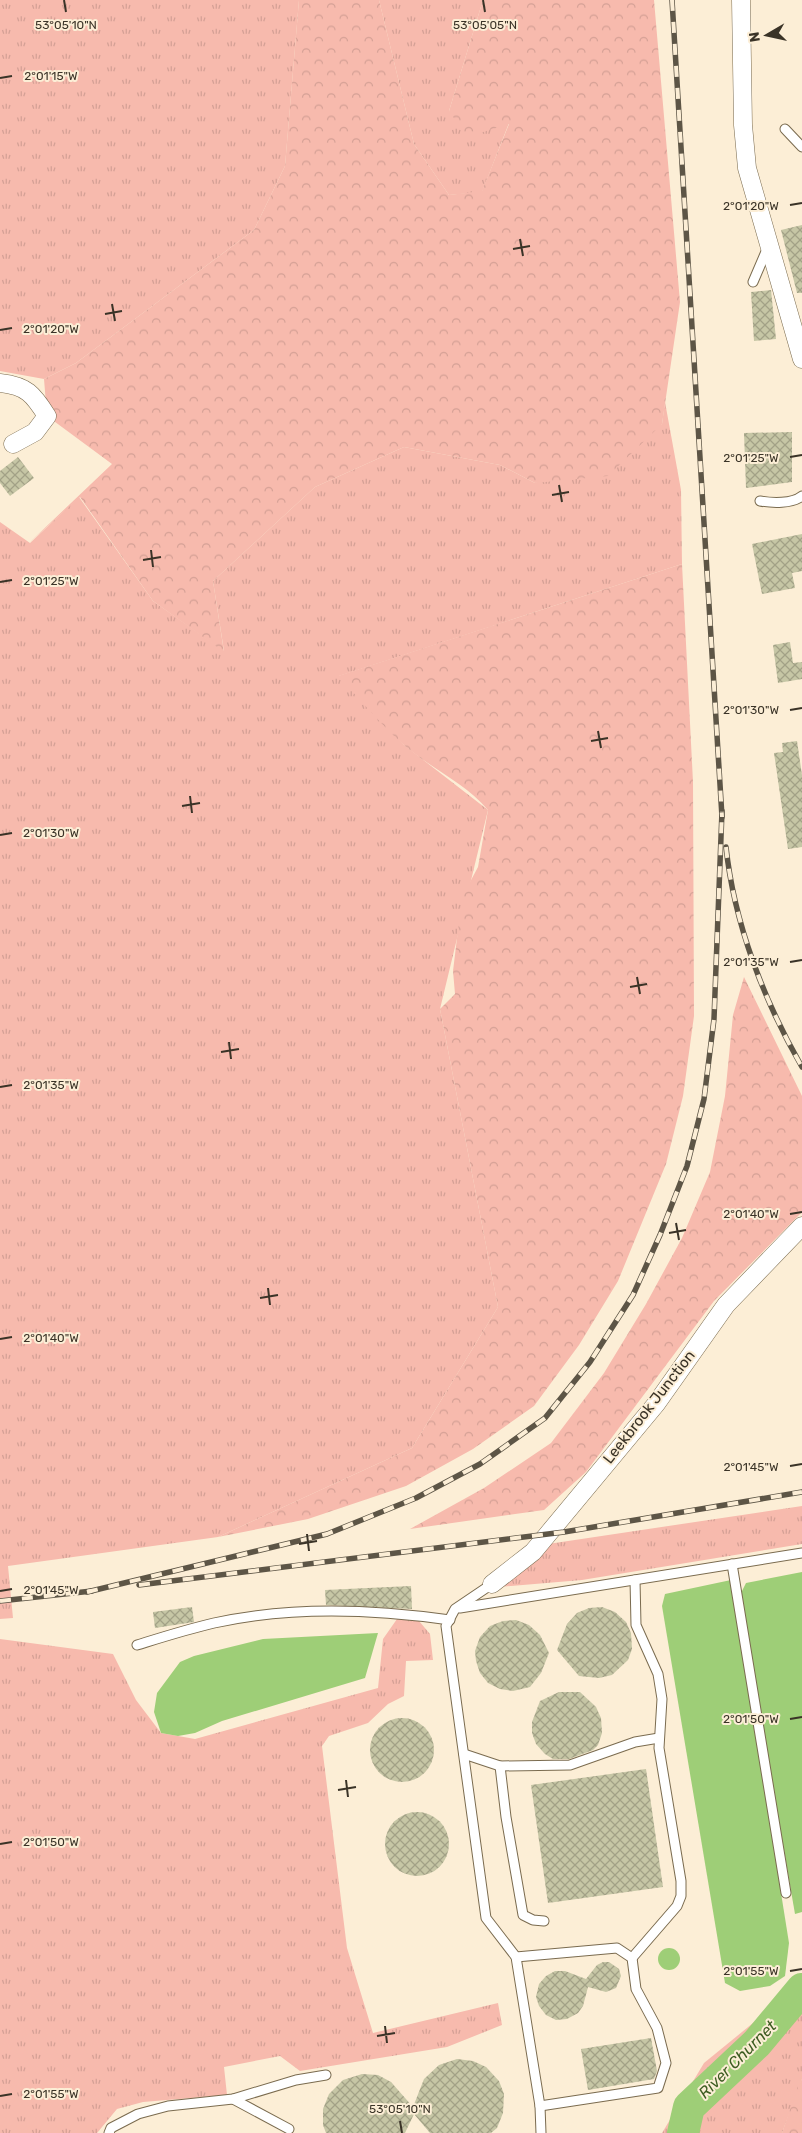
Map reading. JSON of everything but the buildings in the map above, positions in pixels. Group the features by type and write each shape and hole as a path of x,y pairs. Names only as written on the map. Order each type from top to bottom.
{"street":[{"path":"741,0 743,125 747,168 802,359"},
{"path":"0,383 10,384 33,394 47,416 35,432 13,444"},
{"name":"Leekbrook Junction","path":"492,1584 533,1552 656,1404 726,1305 802,1226"}],"lane":[{"path":"785,129 802,147"},
{"path":"753,282 768,246"},
{"path":"760,501 772,503 798,499 802,496"},
{"path":"455,1609 802,1553"},
{"path":"732,1564 786,1893"},
{"path":"540,2106 658,2088 666,2063 657,2028 636,1989 632,1958 670,1915 681,1896 681,1881 659,1738 662,1698 658,1674 636,1625 635,1580"},
{"path":"492,1584 455,1609 446,1626 486,1918 516,1957 540,2106 541,2133"},
{"path":"137,1645 214,1623 314,1610 400,1613 450,1620"},
{"path":"464,1754 500,1766 570,1765 635,1742 659,1738"},
{"path":"500,1766 506,1817 523,1915 533,1920 544,1921"},
{"path":"516,1957 616,1948 632,1958"},
{"path":"109,2133 111,2128 138,2114 168,2106 233,2099 296,2080 326,2075"},
{"path":"233,2099 289,2129"}],"green space":[{"path":"0,0 299,0 285,166 254,230 76,363 44,379 0,371"},
{"path":"299,0 379,0 414,144 449,195 482,191 509,124 467,137 449,111 483,0 654,0 680,302 662,424 608,476 535,483 500,465 404,447 315,487 213,581 224,652 153,601 80,497 29,543 112,464 47,416 44,379 76,363 254,230 285,166"},
{"path":"379,0 483,0 449,111 509,123 482,192 449,195 414,144"},
{"path":"665,402 681,490 682,564 339,676 404,745 488,810 440,1009 498,1307 412,1448 218,1537 8,1566 13,1618 0,1619 0,522 30,543 79,497 153,601 224,651 213,581 315,487 404,447 500,465 535,483 662,424"},
{"path":"682,564 693,782 694,1016 683,1096 666,1164 618,1281 579,1345 534,1406 473,1449 406,1486 308,1519 218,1537 412,1448 498,1307 440,1009 455,994 453,971 462,897 478,867 488,810 459,784 415,754 396,738 338,676"},
{"path":"744,977 802,1096 802,1212 714,1301 586,1472 544,1510 410,1529 484,1488 551,1443 604,1373 646,1304 682,1238 710,1172 725,1096 733,1015"},
{"path":"802,1506 802,1544 582,1580 499,1587 548,1544"},
{"path":"397,1619 419,1621 430,1634 433,1660 406,1661 404,1696 388,1704 368,1723 329,1736 322,1746 347,1948 373,2033 498,2003 502,2025 447,2047 300,2071 280,2056 224,2067 227,2095 143,2102 117,2109 97,2133 0,2133 0,1639 113,1654 136,1700 161,1733 195,1739 378,1688 383,1639"},
{"path":"802,1983 802,2079 782,2133 662,2133 704,2063"},
{"path":"802,2079 802,2133 782,2133 798,2086"}],"shaded area":[{"path":"802,1572 802,1912 795,1914 740,1595 746,1583"},
{"path":"731,1580 789,1943 785,1976 770,1986 740,1991 725,1983 662,1606 665,1594"},
{"path":"378,1633 365,1678 222,1721 195,1733 178,1736 161,1733 154,1712 157,1693 180,1662 194,1656 263,1639"},
{"path":"669,1948 677,1951 680,1959 677,1967 669,1970 661,1967 658,1959 661,1951"}],"waterway":[{"name":"River Churnet","path":"683,2133 689,2107 757,2043 802,1989"}],"railway":[{"path":"672,0 722,817"},
{"path":"87,1592 327,1534 416,1498 480,1464 545,1418 590,1362 633,1295 660,1235 687,1166 704,1099 714,1019 722,811"},
{"path":"726,847 736,904 753,961 775,1015 802,1067"},
{"path":"139,1585 564,1532 802,1492"},
{"path":"0,1601 92,1591"}]}
